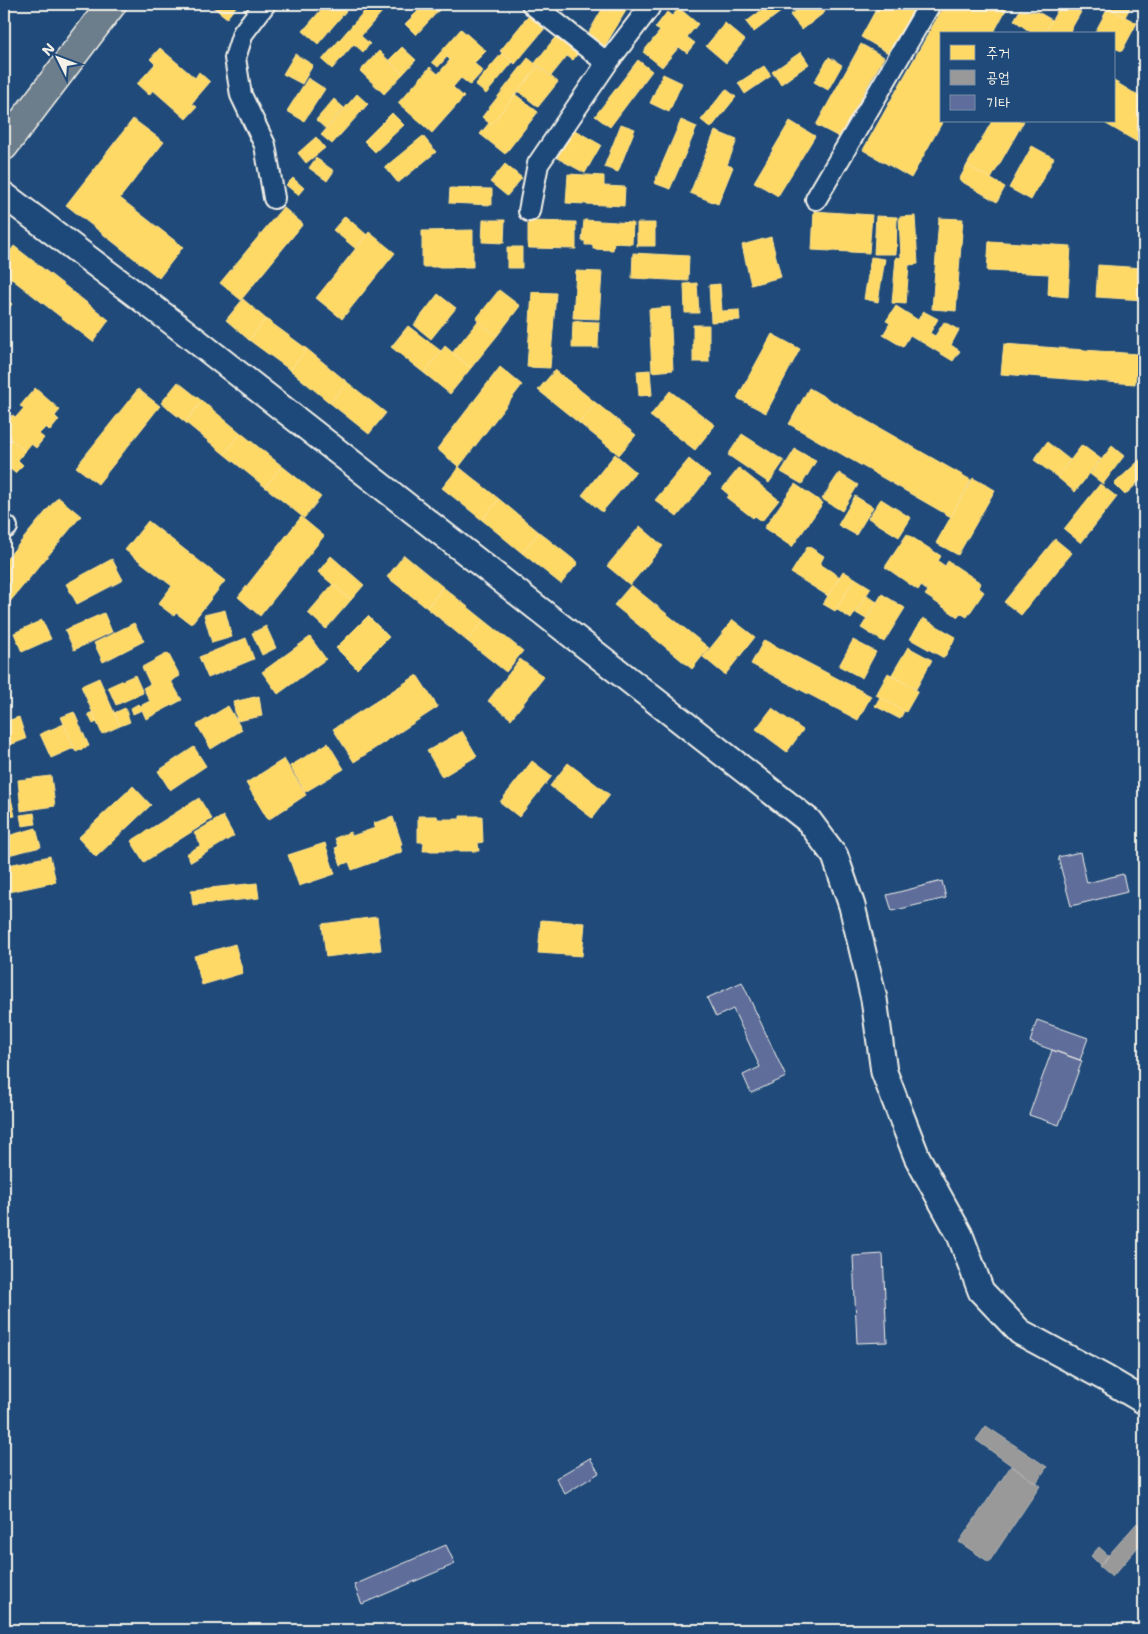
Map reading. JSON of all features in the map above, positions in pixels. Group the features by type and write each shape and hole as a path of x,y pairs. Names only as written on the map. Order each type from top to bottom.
{"main road":[{"path":"4,146 112,4"}],"street":[{"path":"265,4 244,33 235,58 242,95 265,145 274,198"},
{"path":"532,4 607,63"},
{"path":"529,211 538,164 607,63 649,8 649,4"},
{"path":"816,199 930,4"},
{"path":"4,196 172,322 809,821 835,856 852,906 874,999 884,1072 917,1157 960,1235 981,1292 1020,1332 1144,1401"}],"building: 주거":[{"path":"209,4 238,4 227,18"},
{"path":"326,4 337,4 346,11 318,44 303,31"},
{"path":"363,4 389,4 361,36 370,44 363,52 354,44 332,69 322,60 367,8"},
{"path":"425,4 435,4 440,9 416,35 405,24"},
{"path":"605,4 630,4 603,49 585,39"},
{"path":"770,4 776,4 782,11 754,32 746,22"},
{"path":"805,4 819,4 825,12 802,30 790,15"},
{"path":"879,4 918,4 890,54 861,37"},
{"path":"945,4 1004,4 1008,6 994,32 940,32 940,122 942,122 911,178 863,150"},
{"path":"1061,4 1066,4 1081,12 1070,32 1045,32"},
{"path":"1074,4 1089,4 1085,10"},
{"path":"1110,4 1132,4 1125,17 1108,8"},
{"path":"679,8 698,24 687,37 695,43 687,53 679,47 662,67 643,52 660,31 655,28 667,12 672,16"},
{"path":"1108,8 1137,23 1122,51 1116,49 1116,32 1095,32"},
{"path":"1020,10 1038,12 1052,20 1045,32 1030,32 1014,20"},
{"path":"530,14 546,27 515,64 500,51"},
{"path":"725,23 745,40 726,63 706,46"},
{"path":"461,29 486,51 474,63 483,71 470,85 461,78 453,87 464,97 432,133 398,103 430,67 438,74 450,60 447,57 438,67 432,62"},
{"path":"560,31 582,48 573,60 567,56 551,76 535,63"},
{"path":"861,44 884,57 839,137 816,125"},
{"path":"402,47 416,60 403,74 389,60"},
{"path":"160,48 195,78 199,72 210,82 192,103 197,107 186,119 153,90 149,95 137,84 155,64 150,59"},
{"path":"379,51 403,74 384,94 360,71"},
{"path":"801,52 809,64 781,84 772,72"},
{"path":"502,53 513,62 486,94 475,85"},
{"path":"295,54 313,65 302,84 283,74"},
{"path":"829,57 842,65 828,90 814,82"},
{"path":"528,58 538,66 491,125 482,117"},
{"path":"638,60 652,71 610,127 595,116"},
{"path":"538,66 558,82 538,107 518,91"},
{"path":"764,66 771,76 745,94 738,83"},
{"path":"663,74 682,83 669,112 650,103"},
{"path":"308,78 325,89 304,121 287,111"},
{"path":"1116,82 1144,99 1144,146 1103,122 1116,122"},
{"path":"726,89 736,97 711,128 701,120"},
{"path":"357,94 368,104 332,144 321,135"},
{"path":"515,94 538,112 505,154 480,134 489,123 491,125"},
{"path":"334,99 344,108 326,129 316,120"},
{"path":"392,113 404,125 375,152 364,141"},
{"path":"133,119 164,142 120,198 183,247 159,278 66,205"},
{"path":"681,120 697,127 670,189 654,183"},
{"path":"790,121 815,136 778,196 754,182"},
{"path":"991,122 1023,122 991,179 967,165"},
{"path":"621,124 635,129 618,172 604,167"},
{"path":"573,129 601,145 585,173 557,158"},
{"path":"715,131 737,140 727,165 733,167 718,204 690,193"},
{"path":"423,136 436,152 398,183 385,167"},
{"path":"316,137 325,148 306,163 298,153"},
{"path":"1032,146 1054,158 1031,200 1009,188"},
{"path":"316,158 334,171 327,181 309,168"},
{"path":"505,164 522,178 507,196 490,182"},
{"path":"967,165 1005,187 997,202 959,180"},
{"path":"568,174 604,176 604,186 625,187 624,206 566,203"},
{"path":"293,178 304,188 298,195 286,185"},
{"path":"450,188 492,189 492,205 449,203"},
{"path":"283,207 303,224 241,300 220,283"},
{"path":"814,211 872,215 869,253 812,250"},
{"path":"345,216 367,235 356,249 333,230"},
{"path":"876,216 897,217 896,254 874,254"},
{"path":"915,216 918,264 909,265 906,304 892,303 896,257 901,258 899,217"},
{"path":"939,218 963,219 956,311 932,309"},
{"path":"483,220 505,220 504,243 482,242"},
{"path":"584,220 633,223 632,244 614,243 613,250 593,249 593,245 585,245 585,241 582,241"},
{"path":"528,221 576,222 576,249 528,248"},
{"path":"637,223 655,223 655,246 637,246"},
{"path":"473,230 473,267 422,267 422,231"},
{"path":"369,232 395,253 342,319 316,298"},
{"path":"771,237 781,277 751,285 742,245"},
{"path":"989,241 1071,246 1068,297 1048,295 1049,274 987,271"},
{"path":"14,246 109,320 93,342 4,273 4,260"},
{"path":"507,247 522,247 522,268 507,268"},
{"path":"633,253 689,256 688,281 632,278"},
{"path":"871,257 885,259 878,302 864,299"},
{"path":"1098,265 1144,268 1144,300 1096,297"},
{"path":"576,271 602,272 599,319 573,318"},
{"path":"697,283 699,313 685,313 684,284"},
{"path":"720,284 722,311 739,310 740,320 711,322 709,285"},
{"path":"499,290 520,306 497,336 476,319"},
{"path":"532,292 556,293 550,368 527,367"},
{"path":"438,294 456,308 431,339 414,325"},
{"path":"4,298 12,304 4,314"},
{"path":"243,299 266,319 249,340 226,320"},
{"path":"896,306 918,320 923,311 938,319 930,333 935,336 944,322 959,330 951,345 960,351 953,361 910,335 903,347 883,335 890,323 886,321"},
{"path":"670,307 673,370 652,372 649,309"},
{"path":"266,319 307,349 290,370 249,340"},
{"path":"478,321 497,336 471,368 452,353"},
{"path":"573,321 599,322 598,348 572,348"},
{"path":"693,325 709,325 709,362 693,362"},
{"path":"408,326 441,351 424,373 391,347"},
{"path":"772,334 800,349 766,413 737,398"},
{"path":"1004,344 1138,354 1135,384 1001,374"},
{"path":"445,346 471,368 450,394 424,373"},
{"path":"307,349 347,382 330,403 290,370"},
{"path":"500,367 522,385 459,467 437,449"},
{"path":"555,370 596,403 579,423 538,390"},
{"path":"650,370 652,395 639,396 637,371"},
{"path":"178,382 202,401 185,422 161,403"},
{"path":"347,382 386,413 369,434 330,403"},
{"path":"35,388 60,410 55,416 59,420 50,431 46,427 39,434 44,438 36,448 31,444 25,451 4,434 4,426 12,415 16,417 24,408 20,406"},
{"path":"809,388 971,480 951,517 789,424"},
{"path":"138,389 160,406 98,484 76,467"},
{"path":"670,391 715,425 695,450 650,416"},
{"path":"202,401 241,433 224,454 185,422"},
{"path":"596,403 636,435 619,455 579,423"},
{"path":"241,433 282,466 265,487 224,454"},
{"path":"4,434 25,451 18,460 23,465 15,473 10,469 4,476"},
{"path":"742,434 784,461 769,483 728,455"},
{"path":"1047,442 1070,460 1057,477 1034,460"},
{"path":"1082,445 1101,459 1075,492 1057,477"},
{"path":"1112,446 1124,456 1103,484 1090,474"},
{"path":"795,449 816,461 802,484 781,472"},
{"path":"615,454 636,472 602,512 582,495"},
{"path":"1144,456 1144,477 1125,495 1114,484"},
{"path":"689,459 710,476 677,517 655,500"},
{"path":"282,466 321,497 304,518 265,487"},
{"path":"459,467 499,499 482,520 442,488"},
{"path":"739,468 779,500 762,521 755,516 753,518 727,498 729,495 722,489"},
{"path":"839,473 858,485 842,511 822,499"},
{"path":"4,476 9,480 4,487"},
{"path":"973,478 995,490 958,555 936,543"},
{"path":"795,484 823,503 792,547 764,528"},
{"path":"1100,484 1117,497 1081,543 1064,529"},
{"path":"855,496 873,507 856,535 838,525"},
{"path":"58,497 81,516 8,604 4,601 4,562"},
{"path":"499,499 539,532 522,553 482,520"},
{"path":"881,499 911,518 899,537 868,518"},
{"path":"301,517 324,536 260,616 238,597"},
{"path":"148,521 225,581 191,624 176,613 174,616 158,604 172,586 125,550"},
{"path":"640,526 663,546 630,585 607,566"},
{"path":"539,532 578,563 561,584 522,553"},
{"path":"907,534 941,556 938,561 945,566 948,561 981,583 978,587 984,592 967,617 960,613 958,617 925,595 928,591 921,586 918,590 885,567"},
{"path":"1055,539 1072,553 1021,615 1004,602"},
{"path":"808,546 824,556 820,564 840,577 828,596 791,573"},
{"path":"404,555 443,587 427,608 387,577"},
{"path":"331,556 364,585 351,600 318,572"},
{"path":"112,559 123,580 77,604 66,584"},
{"path":"843,571 855,578 835,611 823,604"},
{"path":"855,578 871,588 851,619 836,609"},
{"path":"333,584 351,600 326,629 308,613"},
{"path":"631,585 709,648 692,669 614,605"},
{"path":"443,587 484,620 467,641 427,608"},
{"path":"882,594 905,608 884,642 861,628"},
{"path":"866,595 877,602 866,619 856,613"},
{"path":"225,610 232,637 212,643 204,615"},
{"path":"104,613 112,632 74,650 65,630"},
{"path":"368,616 389,637 357,669 336,648"},
{"path":"923,618 956,637 944,658 910,639"},
{"path":"42,620 51,639 22,652 14,633"},
{"path":"484,620 523,651 506,672 467,641"},
{"path":"733,620 755,637 725,675 703,657"},
{"path":"134,623 144,641 103,662 94,643"},
{"path":"266,626 276,648 262,655 252,633"},
{"path":"310,637 326,659 278,694 262,672"},
{"path":"246,638 254,659 208,678 199,657"},
{"path":"764,640 871,696 858,720 751,664"},
{"path":"853,640 876,652 862,678 839,666"},
{"path":"908,647 932,660 916,689 891,676"},
{"path":"168,653 180,676 171,681 182,700 146,719 142,710 133,714 131,708 150,701 143,688 150,684 142,667"},
{"path":"520,659 544,677 511,719 488,701"},
{"path":"888,673 918,691 906,712 876,695"},
{"path":"135,675 143,693 116,705 108,687"},
{"path":"417,675 438,707 354,762 333,729"},
{"path":"99,678 120,726 102,734 81,686"},
{"path":"259,696 262,716 237,721 233,702"},
{"path":"880,697 904,711 900,719 875,706"},
{"path":"228,706 242,730 211,749 197,725"},
{"path":"125,708 130,722 120,726 114,713"},
{"path":"772,708 803,730 787,752 756,729"},
{"path":"74,712 89,746 76,752 61,717"},
{"path":"93,712 97,722 93,724 88,714"},
{"path":"19,717 26,739 4,747 4,722"},
{"path":"64,724 74,748 51,758 40,734"},
{"path":"462,731 477,756 442,777 427,751"},
{"path":"328,743 344,769 305,792 290,766"},
{"path":"194,747 206,766 170,790 158,771"},
{"path":"284,759 306,795 268,820 246,783"},
{"path":"532,761 552,776 519,817 500,802"},
{"path":"568,763 610,795 592,818 550,786"},
{"path":"51,776 55,806 21,811 18,780"},
{"path":"133,786 151,805 96,857 78,838"},
{"path":"9,789 15,816 4,818 4,790"},
{"path":"199,798 212,819 144,862 131,841"},
{"path":"34,813 36,824 22,826 20,815"},
{"path":"223,816 234,836 191,862 186,854 201,845 194,833"},
{"path":"418,816 437,816 438,819 460,819 460,816 482,816 483,842 478,843 479,851 423,851 424,842 418,842"},
{"path":"393,817 402,844 400,845 402,852 352,870 349,862 341,865 335,848 338,847 335,838 350,832 352,836 375,828 374,823"},
{"path":"36,828 41,847 4,856 4,837"},
{"path":"325,843 335,874 299,886 288,855"},
{"path":"50,856 56,882 4,893 4,866"},
{"path":"257,883 259,898 193,905 191,890"},
{"path":"377,917 381,950 326,957 322,924"},
{"path":"541,920 585,923 582,956 538,953"},
{"path":"235,944 243,973 202,985 194,956"}],"building: 공업":[{"path":"986,1426 1047,1467 1036,1483 976,1440"},
{"path":"1011,1466 1040,1486 989,1562 959,1542"},
{"path":"1137,1523 1144,1529 1144,1540 1112,1577 1099,1566"},
{"path":"1099,1547 1109,1556 1100,1565 1091,1556"}],"building: 기타":[{"path":"1080,852 1087,883 1123,874 1127,892 1071,906 1058,857"},
{"path":"942,881 946,898 892,911 887,895"},
{"path":"742,982 786,1077 751,1093 743,1075 760,1067 733,1009 716,1017 707,998"},
{"path":"1037,1020 1088,1038 1080,1060 1030,1042"},
{"path":"1052,1050 1082,1061 1059,1125 1029,1115"},
{"path":"883,1254 887,1342 857,1343 853,1256"},
{"path":"590,1458 599,1473 565,1494 556,1478"},
{"path":"446,1545 455,1564 362,1604 354,1585"}]}
